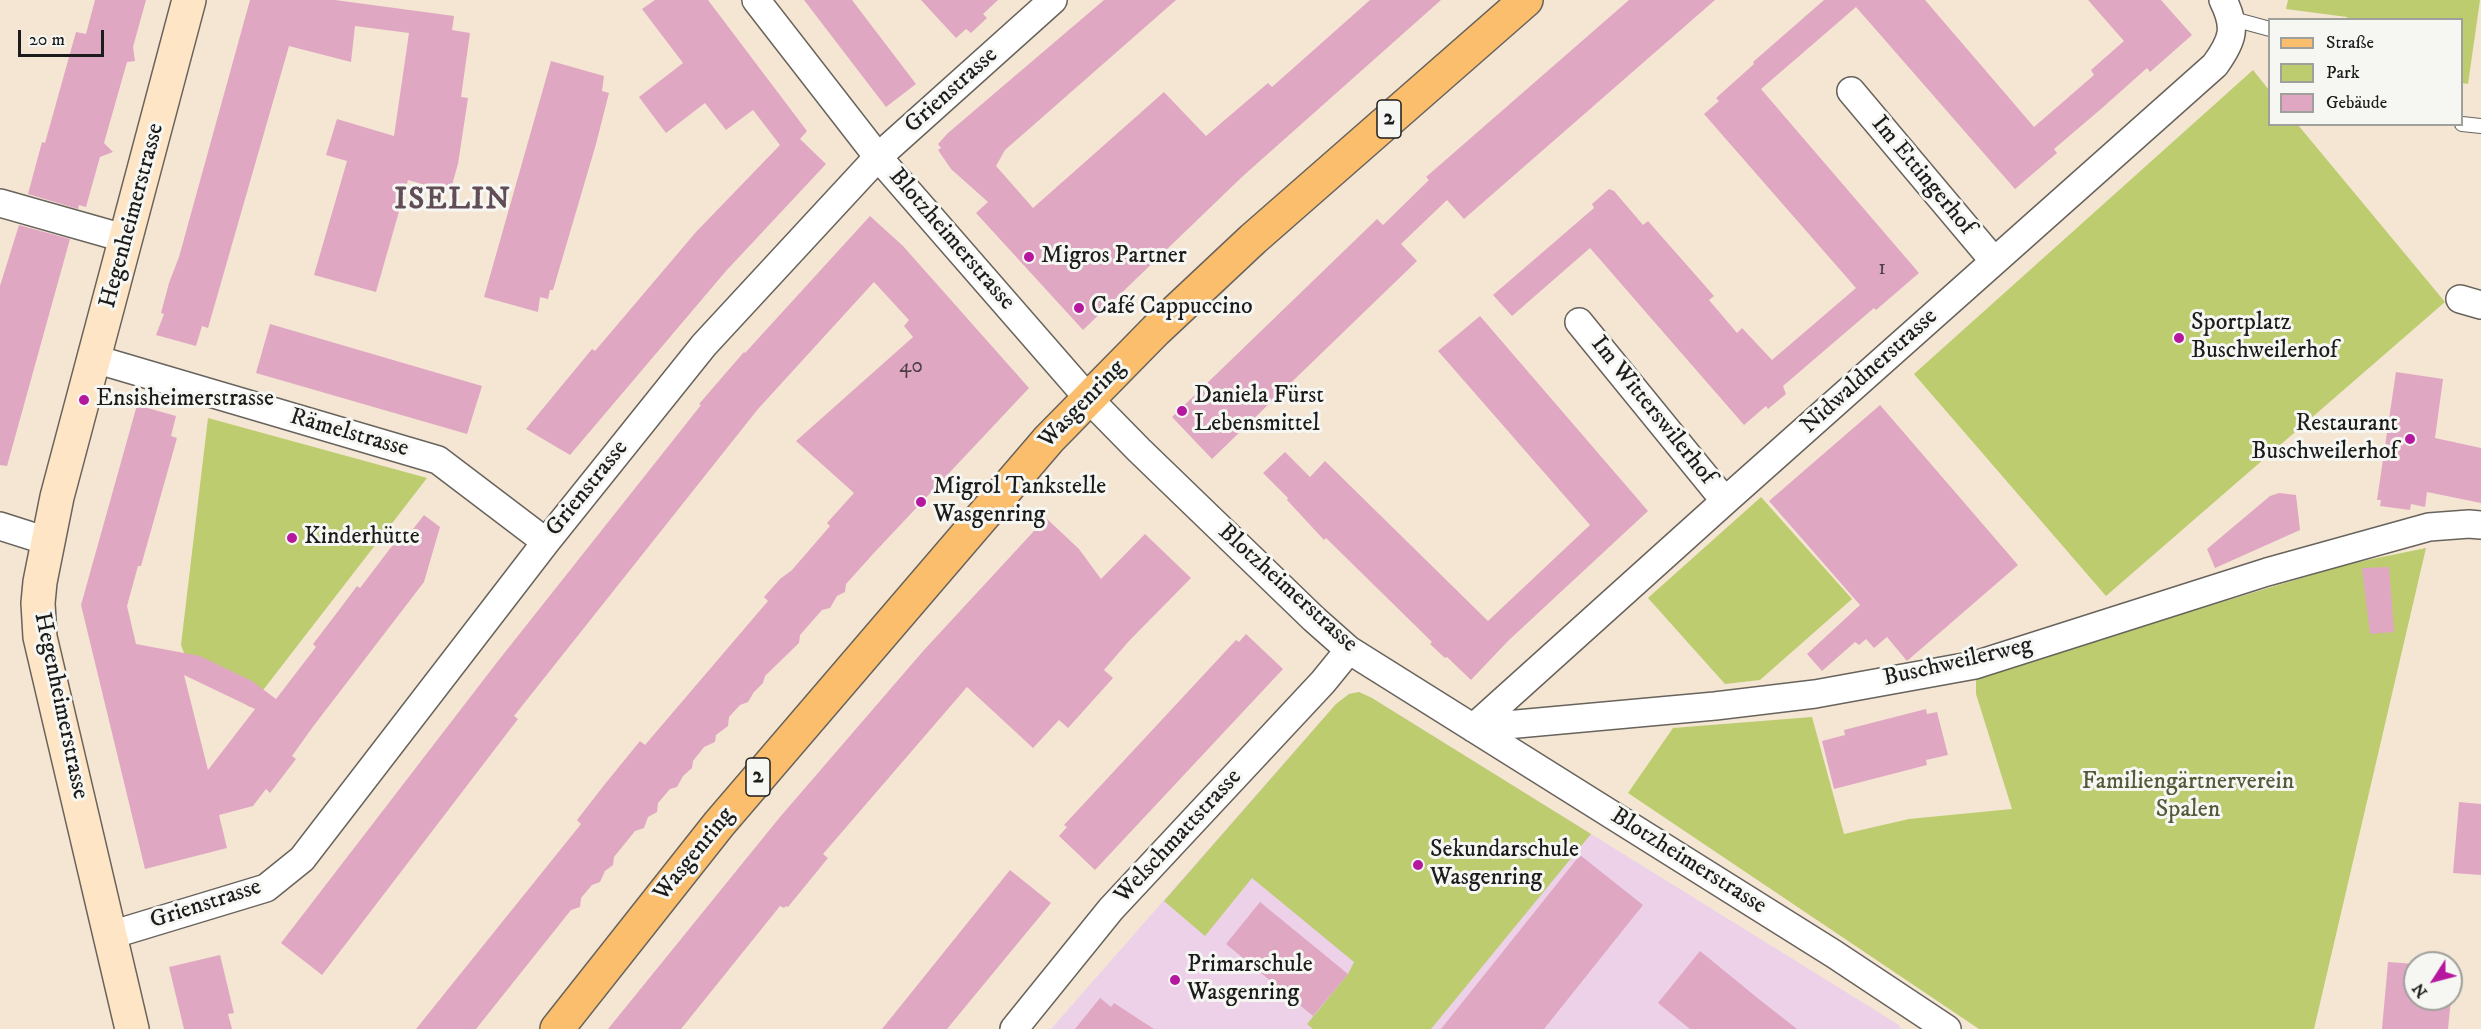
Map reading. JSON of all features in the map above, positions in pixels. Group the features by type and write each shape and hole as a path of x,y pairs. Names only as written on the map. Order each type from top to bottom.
{"main road":[{"name":"Wasgenring","path":"557,1029 719,824 1049,439 1156,330 1245,247 1521,1"}],"street":[{"name":"Hegenheimerstrasse","path":"132,1029 40,637 38,603 47,541 189,0"},
{"name":"Blotzheimerstrasse","path":"756,0 878,157 1088,398 1138,450 1305,611 1349,650 1825,948 1947,1029"},
{"name":"Grienstrasse","path":"111,936 266,888 302,859 546,542 704,345 878,157 1053,0"},
{"name":"Nidwaldnerstrasse","path":"1473,728 2215,66 2228,48 2228,10"},
{"name":"Im Ettingerhof","path":"1851,91 1994,261"},
{"path":"0,203 127,239"},
{"name":"Im Witterswilerhof","path":"1578,322 1725,501"},
{"name":"Rämelstrasse","path":"95,359 438,460 546,542"},
{"name":"Buschweilerweg","path":"1473,728 1715,706 1815,694 1975,665 2267,572 2429,527 2481,525"},
{"path":"0,526 47,541"},
{"name":"Welschmattstrasse","path":"1014,1029 1111,909 1323,682 1349,650"}],"lane":[{"path":"2228,10 2268,28"},
{"path":"2463,124 2481,126"}],"shaded area":[{"name":"Sekundarschule Wasgenring","path":"1359,692 1899,1025 1901,1029 1051,1029 1336,704 1349,694"}],"green space":[{"path":"2288,0 2480,0 2468,84 2463,83 2463,18 2348,18 2286,9"},
{"name":"Sportplatz Buschweilerhof","path":"2253,70 2268,89 2268,126 2299,126 2445,302 2106,596 1914,374"},
{"path":"208,418 427,478 250,707 213,684 194,679 181,645"},
{"path":"1761,497 1852,599 1760,680 1725,684 1648,598"},
{"name":"Familiengärtnerverein Spalen","path":"2426,548 2314,1029 1979,1029 1628,793 1673,728 1812,717 1844,834 1909,819 2012,809 1976,694 1976,676 2348,564"},
{"path":"1359,692 1591,834 1431,1029 1313,1029 1307,1024 1348,974 1354,962 1252,878 1205,936 1164,901 1336,704 1349,694"}],"building":[{"path":"95,0 146,0 133,47 135,61 127,62 104,143 113,152 100,157 86,207 79,205 78,209 28,194 42,142 45,143 76,32 86,34"},
{"path":"250,0 335,0 454,16 452,30 470,33 461,97 468,98 458,164 450,192 408,180 376,292 314,275 347,161 326,155 337,119 394,136 409,33 355,26 351,62 289,46 208,328 202,326 196,346 156,335 164,314 161,313 169,283 179,257"},
{"path":"655,0 708,0 807,131 800,139 826,164 726,271 570,455 526,429 592,349 595,351 696,232 780,145 753,110 726,130 705,103 666,133 639,97 683,63 642,9"},
{"path":"804,0 852,0 916,84 886,107"},
{"path":"921,0 998,0 983,14 987,18 971,33 966,29 956,38"},
{"path":"1104,0 1176,0 1005,150 996,166 1033,208 1164,92 1206,136 1268,83 1272,87 1370,0 1441,0 1243,176 1083,330 976,213 988,202 951,169 938,150 941,148 938,144"},
{"path":"1629,0 1715,0 1464,219 1447,200 1401,244 1417,261 1212,459 1172,417 1377,219 1383,225 1429,180 1426,177"},
{"path":"1824,0 1925,0 2034,127 2094,75 2091,70 2124,41 2088,0 2161,0 2192,35 2150,72 2147,68 2054,149 2057,153 2015,189 1856,7 1761,89 1919,273 1876,310 1874,308 1783,386 1786,394 1768,409 1766,406 1744,425 1590,248 1512,316 1493,295 1594,208 1592,204 1609,189 1614,191 1643,225 1648,221 1714,296 1709,300 1737,333 1742,328 1772,360 1856,288 1704,114 1719,101 1716,98 1754,64 1753,62"},
{"path":"551,61 604,76 602,91 609,93 553,290 550,290 548,299 540,297 538,312 484,297"},
{"path":"870,216 903,246 1029,388 873,554 846,584 845,592 837,596 830,608 822,610 800,635 799,643 765,676 763,683 748,702 740,705 729,717 728,726 716,735 715,742 704,747 693,761 692,768 683,776 677,787 670,789 658,803 657,812 648,817 644,828 635,831 614,857 613,865 605,871 600,882 592,885 581,898 580,907 571,910 476,1029 416,1029 581,824 577,820 640,741 645,745 768,601 764,597 780,579 792,570 830,526 827,523 854,493 796,441 913,337 904,326 909,320 874,282 758,409 514,716 518,719 322,975 281,943 498,661 701,405 699,404"},
{"path":"19,225 70,239 7,466 0,465 0,286"},
{"path":"1480,316 1648,511 1508,641 1471,680 1430,644 1432,642 1326,538 1324,540 1263,473 1285,452 1310,477 1325,461 1488,621 1590,525 1438,351"},
{"path":"270,324 482,386 467,434 256,373"},
{"name":"Restaurant Buschweilerhof","path":"2396,372 2443,379 2435,438 2481,448 2481,503 2427,492 2425,507 2411,504 2410,510 2380,506 2381,500 2377,500"},
{"path":"137,405 176,416 171,436 177,438 141,566 138,566 127,606 136,644 200,656 252,681 276,699 316,647 313,644 357,586 360,588 405,529 410,533 424,515 440,527 424,582 312,728 292,756 296,759 270,793 266,789 253,806 219,815 227,848 145,869 81,605","holes":["184,675 255,709 208,770"]},
{"path":"1880,405 2018,565 1907,661 1887,637 1874,648 1866,639 1859,645 1855,642 1822,671 1807,654 1860,605 1769,501"},
{"path":"2279,493 2296,495 2300,530 2215,568 2207,549 2270,496"},
{"path":"1046,518 1079,549 1101,579 1145,534 1191,578 1104,670 1113,678 1068,728 1059,720 1033,748 967,687 823,854 828,858 788,907 780,906 681,1029 608,1029 780,817 924,650"},
{"path":"2389,567 2394,632 2370,634 2362,568"},
{"path":"1246,634 1283,669 1095,870 1059,836 1067,827 1064,825 1236,640 1239,642"},
{"path":"1926,709 1927,714 1937,712 1948,755 1926,760 1927,765 1834,789 1822,741 1845,735 1844,730"},
{"path":"2459,802 2481,804 2481,875 2453,873"},
{"path":"1580,855 1643,905 1544,1029 1441,1029"},
{"path":"1010,870 1051,903 947,1029 882,1029"},
{"path":"1260,902 1348,974 1313,1016 1226,944"},
{"path":"1700,951 1797,1029 1690,1029 1658,1003"},
{"path":"220,955 234,1013 228,1014 232,1029 184,1029 169,967"},
{"path":"2388,962 2403,963 2403,1011 2450,1011 2448,1029 2382,1029"},
{"path":"1100,998 1111,1007 1114,1003 1154,1029 1075,1029"}],"place":[{"name":"Migros Partner","path":"1029,257"},
{"name":"Café Cappuccino","path":"1079,308"},
{"name":"Sportplatz Buschweilerhof","path":"2179,338"},
{"name":"Ensisheimerstrasse","path":"84,400"},
{"name":"Daniela Fürst Lebensmittel","path":"1182,411"},
{"name":"Restaurant Buschweilerhof","path":"2410,439"},
{"name":"Migrol Tankstelle Wasgenring","path":"921,502"},
{"name":"Kinderhütte","path":"292,538"},
{"name":"Sekundarschule Wasgenring","path":"1418,865"},
{"name":"Primarschule Wasgenring","path":"1175,980"}],"district":[{"name":"ISELIN","path":"453,202"}]}
